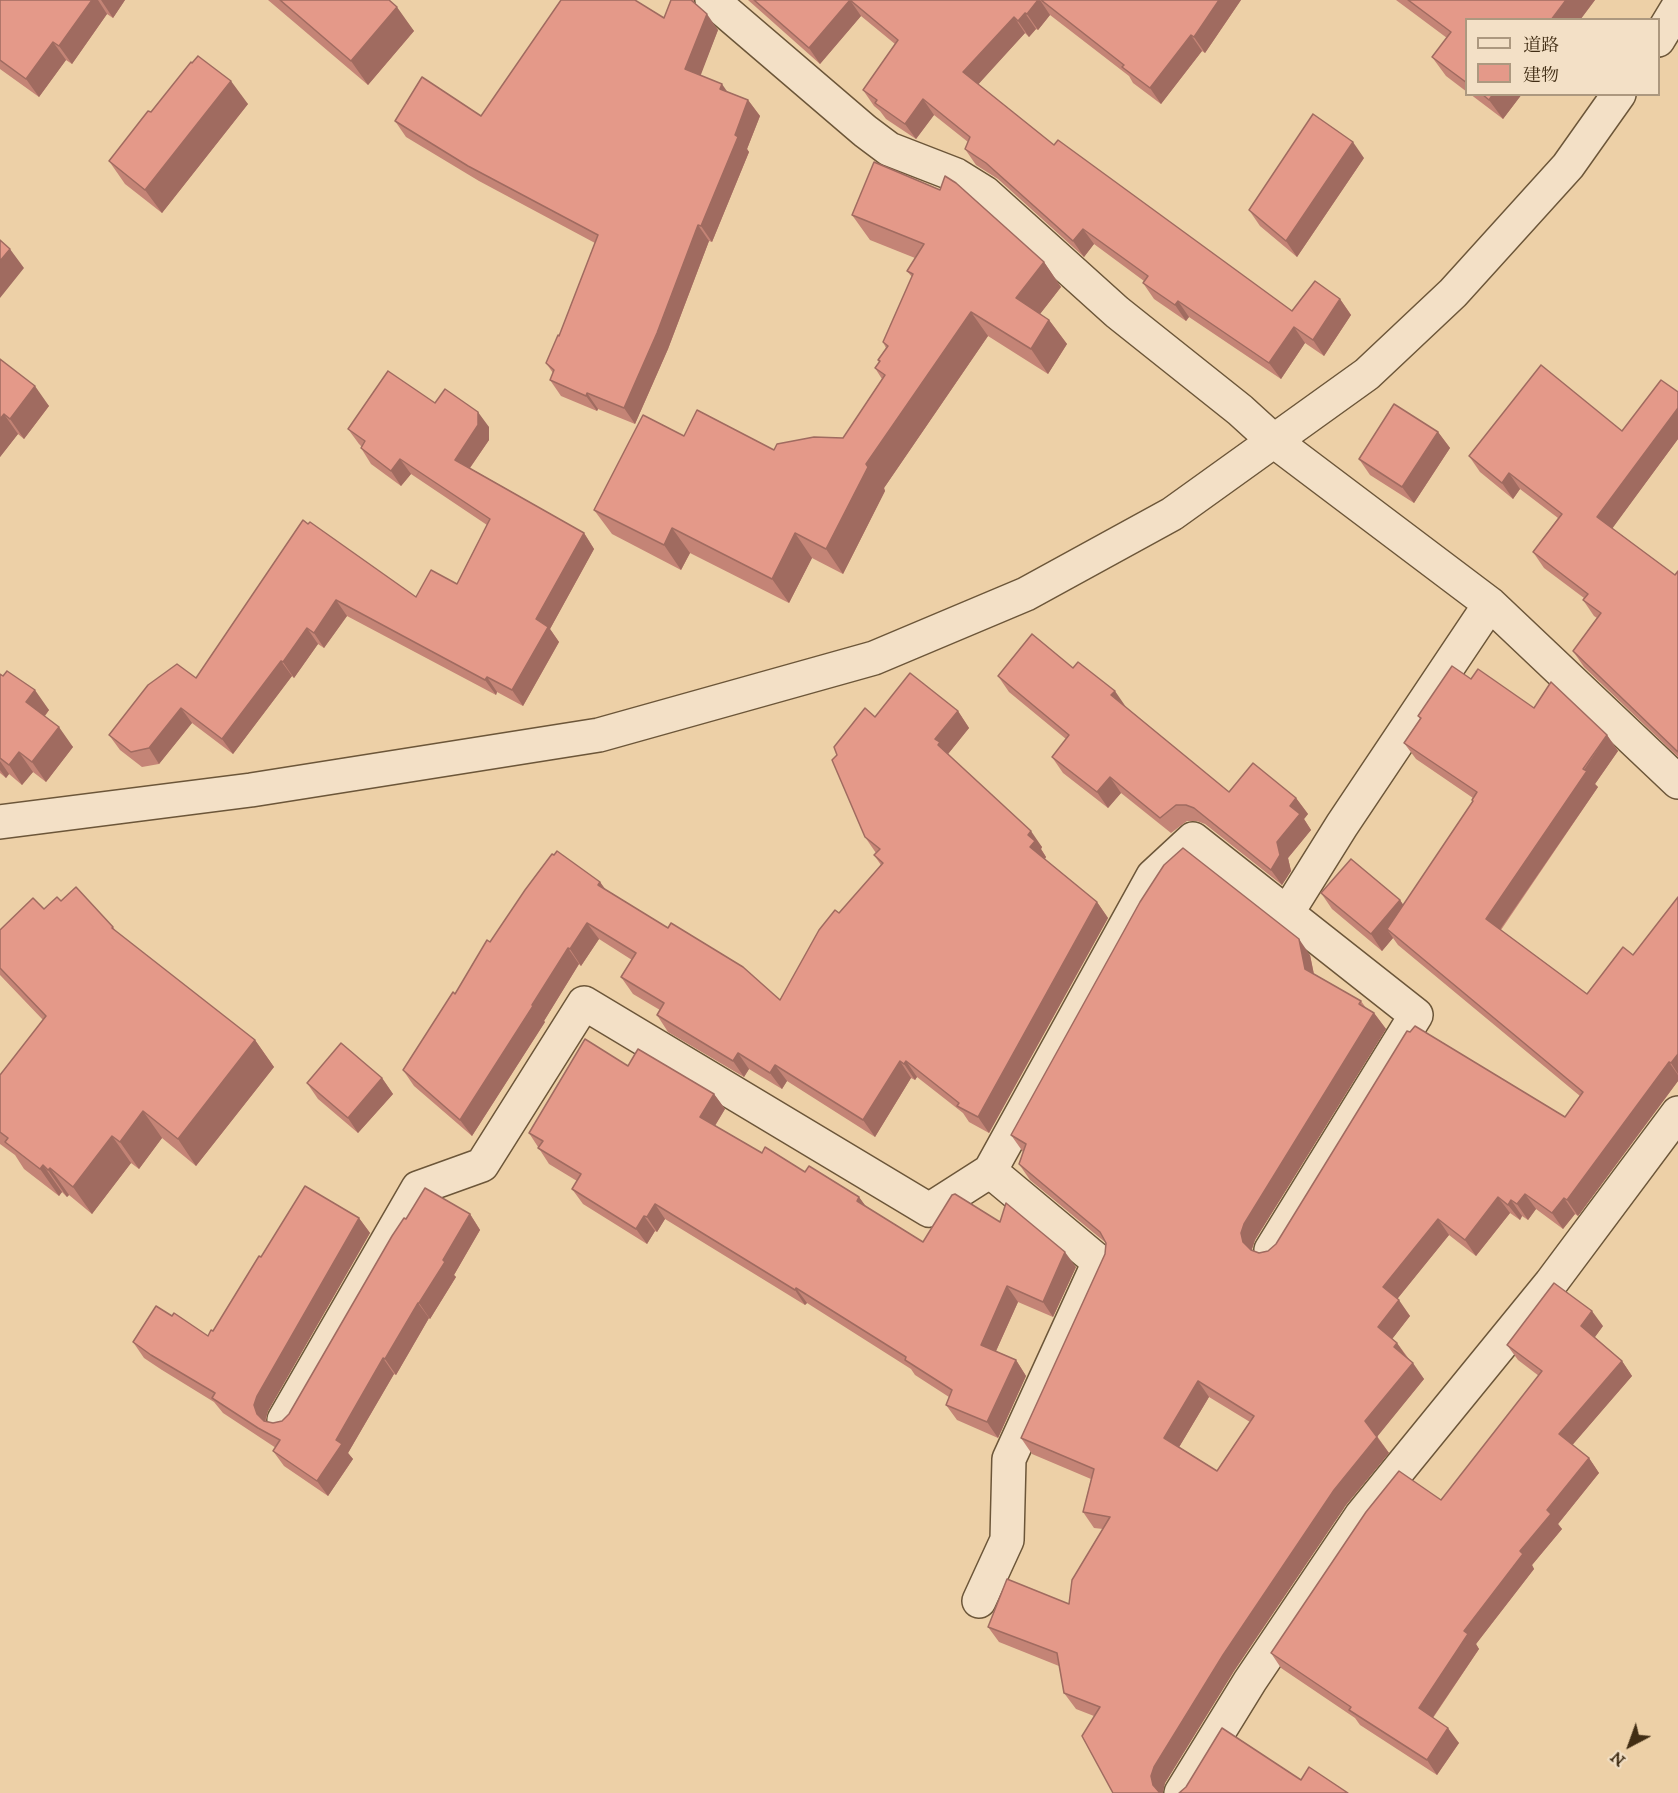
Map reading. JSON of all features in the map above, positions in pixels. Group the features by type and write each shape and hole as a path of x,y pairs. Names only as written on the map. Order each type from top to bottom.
{"street":[{"path":"712,0 865,132 889,148 956,175 985,193 1117,312 1240,410 1274,441 1490,604 1678,782"},
{"path":"1660,38 1678,8"},
{"path":"0,822 251,790 598,735 874,658 1026,594 1172,514 1367,374 1453,293 1568,166 1618,96"},
{"path":"1287,913 1342,825 1490,604"},
{"path":"284,1420 418,1188 482,1165 584,1004 929,1210 990,1171 1153,876 1193,838 1416,1015 1271,1250"},
{"path":"1181,1793 1250,1681 1361,1516 1551,1283 1678,1113"},
{"path":"979,1601 1007,1540 1009,1459 1099,1262 990,1171"}],"building":[{"path":"0,0 92,0 59,46 53,42 26,79 0,60"},
{"path":"280,0 389,0 397,7 351,61"},
{"path":"561,0 635,0 664,18 671,0 691,0 707,14 685,69 722,84 720,89 748,100 735,135 738,137 701,226 698,225 657,333 624,408 587,393 586,396 550,380 554,370 546,363 559,336 598,235 468,166 395,121 422,77 481,116"},
{"path":"754,0 850,0 809,48"},
{"path":"850,0 1038,0 1018,21 1014,17 963,72 1054,145 1058,140 1292,311 1315,281 1340,299 1313,340 1294,327 1269,363 1178,301 1175,305 1143,283 1148,276 1083,229 1073,241 986,163 965,149 970,137 923,99 905,124 875,103 877,100 863,90 898,40"},
{"path":"1041,0 1219,0 1194,37 1191,35 1150,88"},
{"path":"1408,0 1566,0 1552,18 1465,18 1465,82 1432,57 1451,32"},
{"path":"198,56 231,81 145,190 109,161 148,111 151,112"},
{"path":"1313,114 1353,142 1286,241 1249,210"},
{"path":"874,162 940,190 945,176 956,183 1044,262 1016,298 1049,320 1031,349 971,312 866,464 868,467 826,549 795,533 772,579 672,528 664,545 594,510 643,415 684,436 697,410 774,450 777,444 814,437 843,438 885,375 875,368 888,346 883,342 913,274 907,271 924,244 852,215"},
{"path":"0,240 10,249 0,261"},
{"path":"0,359 35,386 10,419 4,414 0,419"},
{"path":"1541,365 1622,431 1661,380 1678,392 1678,408 1597,517 1675,575 1678,571 1678,752 1573,651 1601,613 1583,600 1588,594 1533,552 1562,514 1509,473 1502,483 1469,456"},
{"path":"388,371 435,403 445,389 478,412 478,425 455,460 584,533 536,619 548,627 512,690 487,677 485,680 336,600 314,633 307,628 222,739 181,708 149,748 131,752 109,735 148,685 177,664 196,678 303,520 308,524 310,522 416,597 431,570 457,584 490,519 400,459 391,471 361,448 365,441 348,429"},
{"path":"1394,404 1438,432 1402,487 1359,459"},
{"path":"1032,634 1073,668 1078,662 1115,691 1111,695 1229,792 1253,763 1296,798 1290,806 1300,814 1277,842 1280,855 1271,870 1194,808 1176,805 1160,818 1110,777 1097,792 1052,757 1069,735 998,676"},
{"path":"1452,666 1471,679 1478,669 1534,708 1551,682 1607,735 1583,769 1587,771 1486,919 1587,994 1623,947 1633,955 1678,897 1678,1054 1671,1063 1669,1062 1567,1200 1564,1198 1552,1213 1525,1194 1517,1204 1511,1200 1508,1205 1498,1197 1465,1240 1438,1219 1383,1287 1399,1300 1378,1327 1397,1343 1394,1347 1413,1363 1365,1421 1377,1437 1334,1490 1223,1655 1154,1767 1151,1776 1153,1785 1160,1793 1113,1793 1082,1736 1100,1707 1064,1693 1057,1653 988,1627 1007,1579 1069,1604 1072,1580 1110,1517 1083,1512 1094,1469 1021,1438 1105,1254 1106,1243 1100,1232 1019,1164 1026,1144 1011,1135 1140,902 1164,865 1183,848 1299,939 1305,969 1361,1001 1359,1004 1374,1013 1244,1224 1241,1233 1243,1242 1251,1250 1259,1253 1268,1251 1276,1244 1407,1031 1410,1032 1415,1026 1565,1117 1583,1092 1387,929 1477,792 1404,743 1421,718 1418,716","holes":["1198,1381 1254,1416 1217,1471 1164,1438"]},
{"path":"7,671 35,690 26,702 59,727 32,762 19,752 9,765 0,758 0,674 3,676"},
{"path":"910,673 958,711 935,739 940,742 938,745 1031,831 1028,835 1035,841 1030,847 1097,902 978,1117 957,1106 959,1103 906,1061 904,1064 900,1061 863,1120 775,1065 770,1073 738,1053 733,1061 657,1015 664,1003 621,977 636,953 587,923 570,949 568,948 460,1120 403,1070 453,992 455,994 487,940 490,942 525,890 552,854 554,855 557,851 600,882 598,885 668,928 671,923 743,967 780,1000 819,930 835,910 839,913 883,863 874,855 880,849 865,837 832,760 837,755 834,747 865,708 875,717"},
{"path":"1351,859 1400,900 1371,934 1321,893"},
{"path":"76,887 112,928 255,1040 178,1139 143,1111 120,1142 112,1136 73,1187 50,1168 48,1170 43,1165 40,1169 5,1142 8,1138 0,1132 0,1075 46,1016 0,968 0,930 33,898 44,909 57,897 61,901"},
{"path":"585,1039 628,1066 638,1049 714,1094 700,1117 762,1153 765,1147 805,1172 809,1166 859,1197 857,1201 923,1242 952,1195 955,1194 1000,1222 1006,1203 1065,1252 1043,1302 1007,1286 981,1345 1016,1360 987,1422 946,1405 952,1390 905,1360 906,1357 655,1204 636,1229 572,1189 581,1174 538,1148 543,1141 529,1133"},
{"path":"341,1043 382,1078 348,1118 307,1083"},
{"path":"305,1186 359,1218 257,1396 254,1405 257,1414 264,1421 273,1423 282,1421 289,1414 392,1236 404,1218 406,1219 425,1188 470,1214 443,1260 445,1262 385,1359 383,1358 336,1440 342,1444 317,1481 273,1451 280,1440 212,1398 215,1393 133,1342 156,1306 172,1316 174,1313 208,1336"},
{"path":"1554,1283 1592,1311 1581,1326 1622,1361 1559,1434 1589,1458 1547,1510 1551,1514 1520,1551 1523,1554 1464,1631 1468,1634 1419,1708 1448,1728 1427,1760 1349,1710 1351,1707 1271,1653 1366,1512 1399,1471 1441,1500 1542,1371 1507,1345"},
{"path":"1222,1728 1301,1780 1309,1767 1348,1793 1179,1793 1186,1787"}]}
